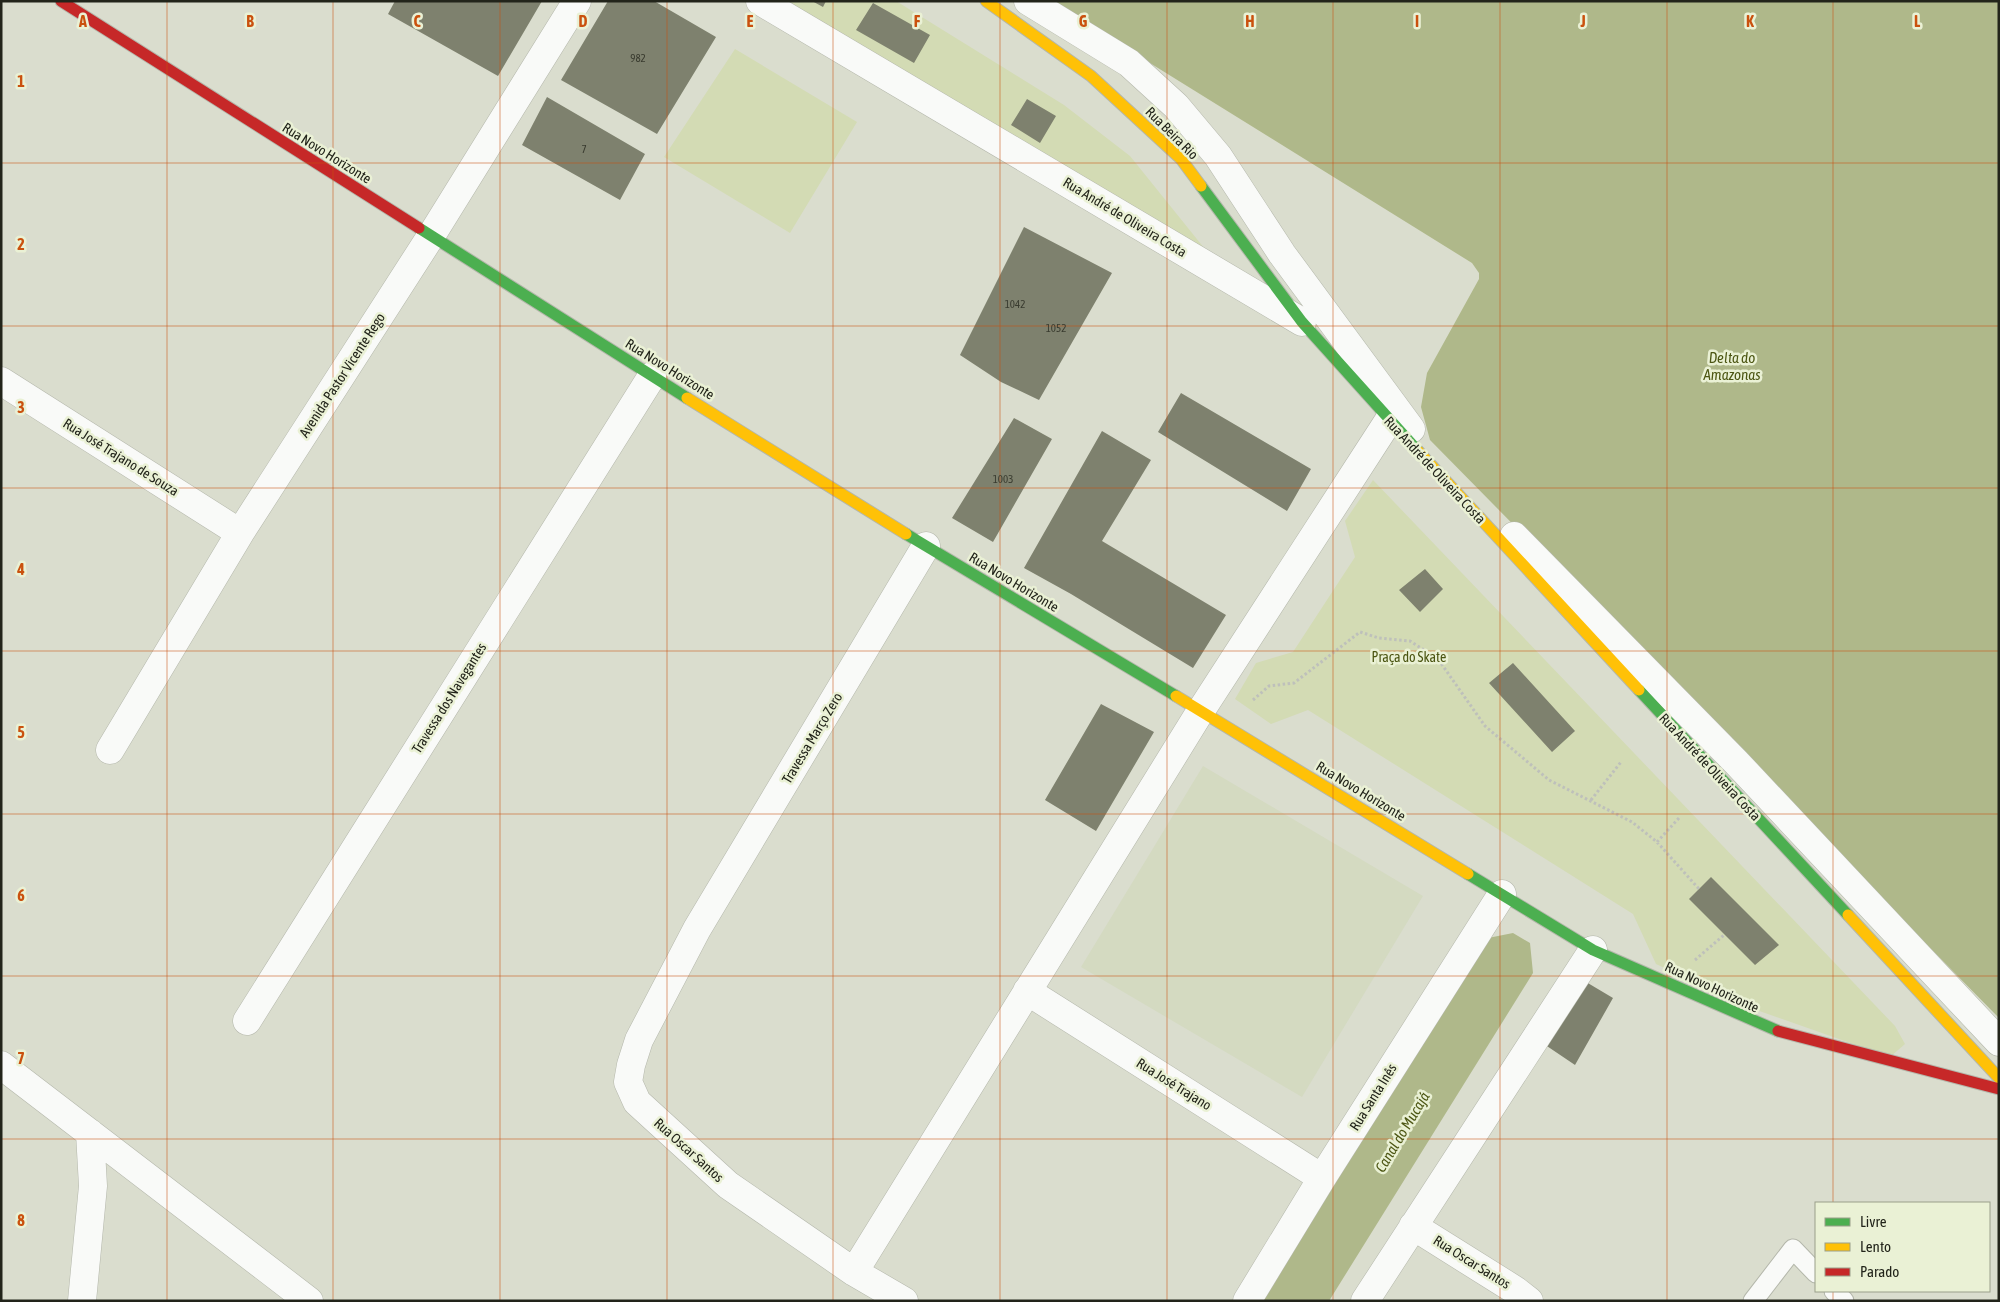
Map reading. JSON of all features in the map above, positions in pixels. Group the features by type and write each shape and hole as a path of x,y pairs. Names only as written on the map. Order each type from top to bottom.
{"street":[{"name":"Rua Novo Horizonte","path":"61,1 652,376 926,546 1593,950 1725,1011 1772,1030 1999,1088"},
{"name":"Avenida Pastor Vicente Rego","path":"110,750 240,533 431,236 576,1"},
{"name":"Rua André de Oliveira Costa","path":"760,1 1302,322 1388,420 1999,1078"},
{"name":"Rua Beira Rio","path":"986,1 1091,76 1181,159 1302,322"},
{"path":"1028,1 1129,63 1176,106 1218,156 1282,254 1419,440 1736,762 1999,1042"},
{"name":"Travessa dos Navegantes","path":"247,1020 652,376"},
{"name":"Rua José Trajano de Souza","path":"1,381 240,533"},
{"path":"854,1272 1200,712 1388,420"},
{"name":"Travessa Março Zero","path":"697,929 926,546"},
{"name":"Rua Santa Inês","path":"1247,1301 1322,1178 1502,894"},
{"name":"Rua Oscar Santos","path":"697,929 634,1052 628,1075 630,1091 643,1108 728,1185 854,1272 904,1301"},
{"path":"1364,1301 1593,950"},
{"name":"Rua José Trajano","path":"1027,991 1322,1178"},
{"path":"1,1065 309,1301"},
{"path":"82,1301 94,1186 90,1133"},
{"name":"Rua Oscar Santos","path":"1413,1226 1515,1290 1529,1301"}],"lane":[{"path":"1753,1301 1793,1249 1815,1272"},
{"path":"1835,1292 1844,1301"}],"path":[{"path":"1253,700 1269,686 1294,684 1360,632 1379,638 1410,641 1438,659 1485,726 1549,780 1632,822 1657,842 1699,890"},
{"path":"1591,800 1621,762"},
{"path":"1657,842 1679,818"}],"shaded area":[{"path":"1203,766 1423,896 1302,1097 1081,967"}],"green space":[{"path":"788,1 896,1 1064,105 1130,156 1217,264"},
{"path":"735,49 857,122 790,233 664,157"},
{"name":"Praça do Skate","path":"1373,480 1895,1026 1905,1044 1890,1057 1748,1007 1656,964 1633,914 1308,710 1271,724 1235,699 1256,663 1293,652 1355,557 1345,521"}],"water":[{"name":"Delta do Amazonas","path":"1050,1 1999,1 1999,1018 1430,440 1421,407 1427,373 1479,279 1479,273 1472,263"},
{"name":"Canal do Mucajá","path":"1513,933 1530,943 1533,973 1329,1301 1262,1301 1488,938"}],"building":[{"path":"395,1 542,1 498,76 388,14"},
{"path":"608,1 654,1 716,37 657,134 561,80"},
{"path":"812,1 826,1 823,7"},
{"path":"873,3 930,35 914,63 856,30"},
{"path":"547,97 645,154 620,200 522,145"},
{"path":"1027,99 1056,116 1040,143 1011,125"},
{"path":"1024,227 1112,273 1039,400 1001,382 960,355"},
{"path":"1181,393 1311,469 1287,511 1158,432"},
{"path":"1014,418 1052,439 993,542 952,518"},
{"path":"1102,431 1151,460 1102,541 1226,615 1193,668 1071,594 1024,568"},
{"path":"1425,569 1443,589 1420,612 1399,590"},
{"path":"1513,663 1575,731 1552,752 1489,683"},
{"path":"1101,704 1154,732 1096,831 1045,800"},
{"path":"1711,877 1779,945 1755,965 1689,899"},
{"path":"1576,976 1613,998 1575,1065 1535,1038"}],"traffic: fast":[{"path":"1201,186 1302,322 1418,451"},
{"path":"419,228 687,398"},
{"path":"906,534 1176,696"},
{"path":"1639,690 1848,915"},
{"path":"1468,874 1593,950 1778,1031"}],"traffic: slow":[{"path":"986,1 1091,76 1181,159 1201,186"},
{"path":"687,398 906,534"},
{"path":"1418,451 1639,690"},
{"path":"1176,696 1468,874"},
{"path":"1848,915 1999,1078"}],"traffic: jam":[{"path":"61,1 419,228"},
{"path":"1778,1031 1999,1089"}]}
